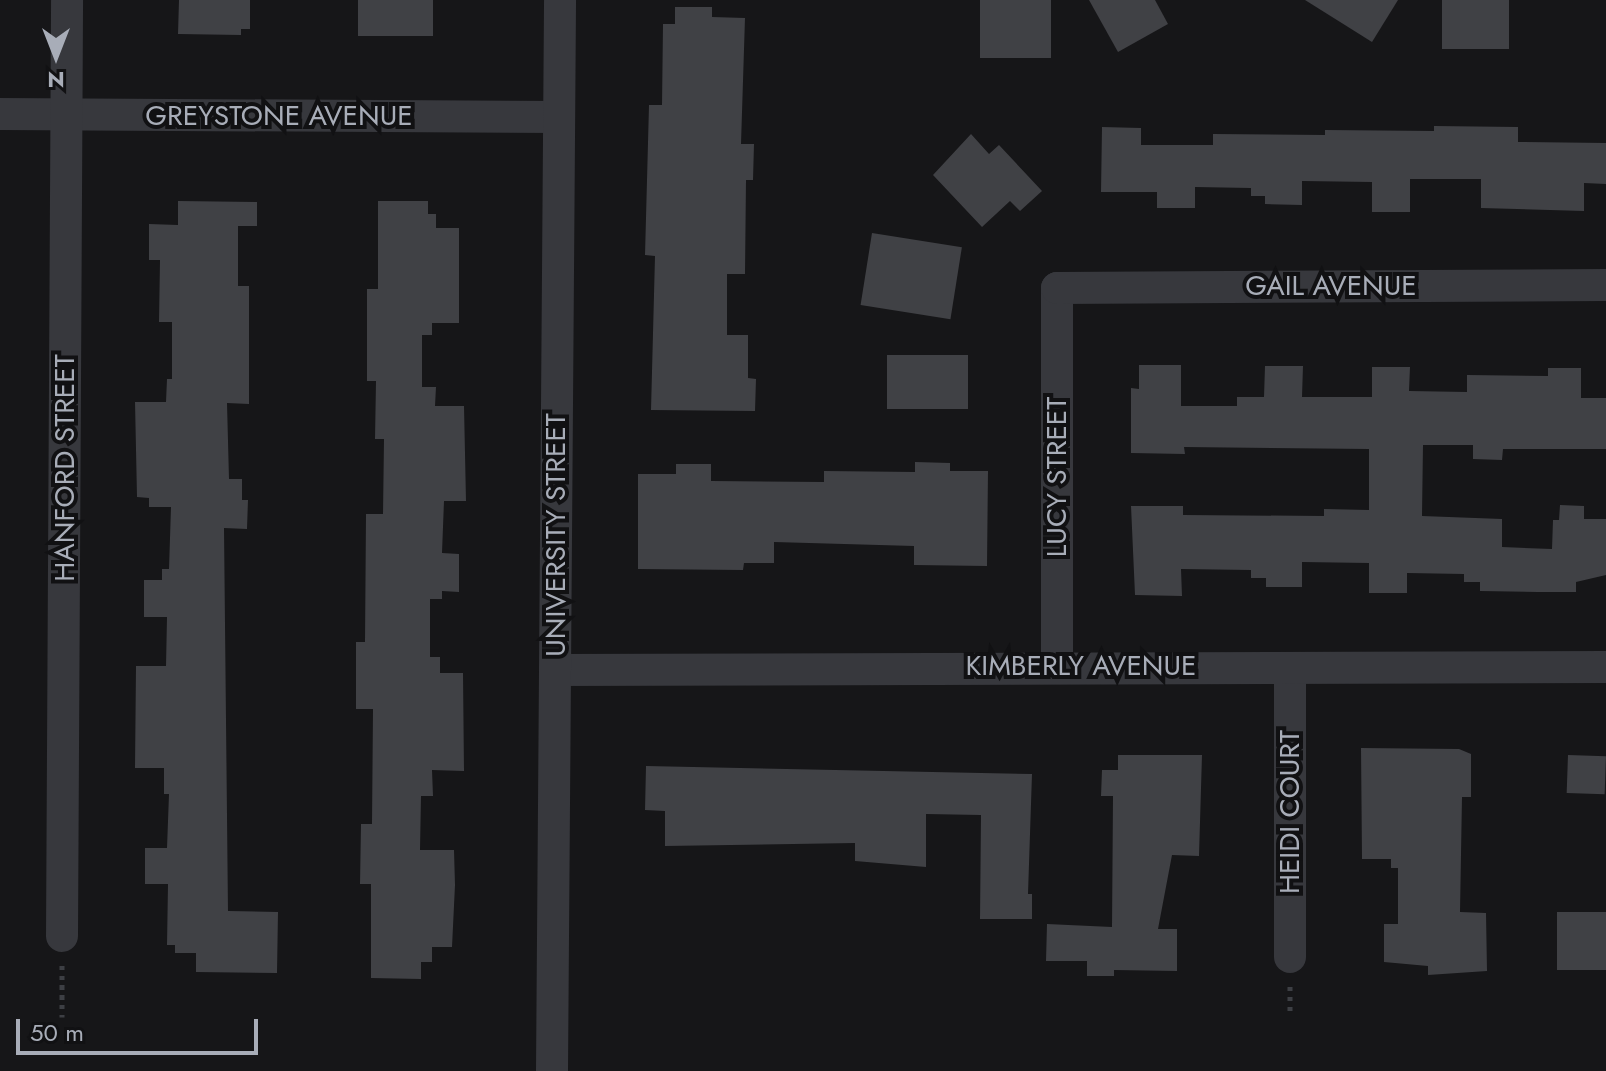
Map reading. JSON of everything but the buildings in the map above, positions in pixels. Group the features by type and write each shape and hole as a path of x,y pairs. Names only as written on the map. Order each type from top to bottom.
{"street":[{"name":"HANFORD STREET","path":"62,936 67,0"},
{"name":"UNIVERSITY STREET","path":"552,1071 560,0"},
{"name":"GREYSTONE AVENUE","path":"0,114 558,117"},
{"name":"GAIL AVENUE","path":"1057,288 1606,285"},
{"name":"LUCY STREET","path":"1057,288 1057,665"},
{"name":"KIMBERLY AVENUE","path":"555,670 1057,665 1606,667"},
{"name":"HEIDI COURT","path":"1290,668 1290,957"}],"path":[{"path":"62,936 62,1017"}]}
